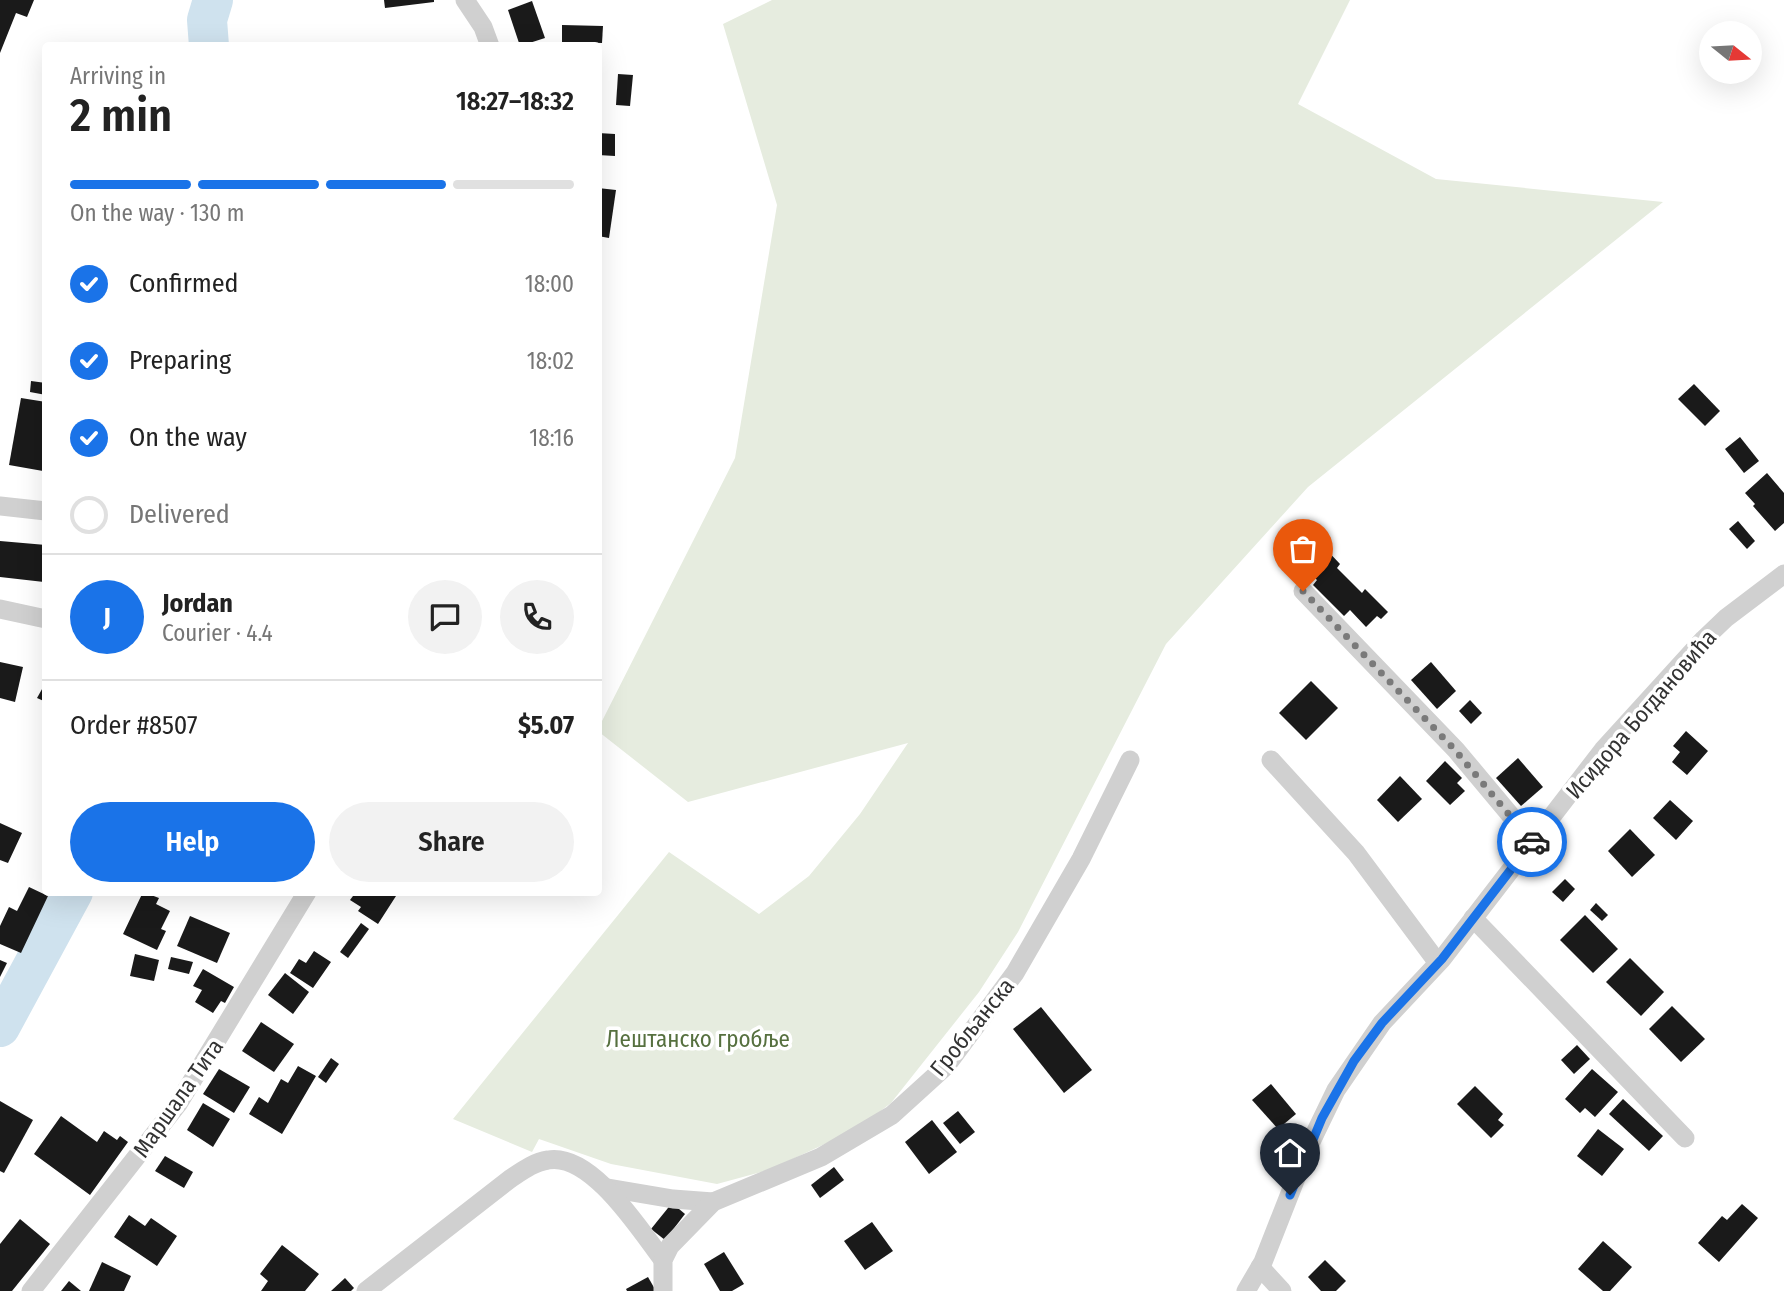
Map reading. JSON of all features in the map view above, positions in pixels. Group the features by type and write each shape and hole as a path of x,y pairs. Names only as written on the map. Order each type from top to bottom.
{"street":[{"path":"465,0 483,27 489,42"},
{"path":"0,506 42,511"},
{"name":"Исидора Богдановића","path":"1246,1291 1260,1267 1307,1150 1336,1090 1382,1023 1438,963 1603,750 1704,639 1726,618 1784,574"},
{"path":"1303,591 1455,750 1532,841"},
{"path":"0,610 42,618"},
{"name":"Гробљанска","path":"663,1259 670,1246 713,1202 821,1157 892,1115 946,1066 1015,973 1081,859 1130,760"},
{"path":"1271,760 1356,853 1438,963"},
{"name":"Маршала Тита","path":"32,1291 178,1104 305,896"},
{"path":"1473,918 1685,1138"},
{"path":"366,1291 510,1179 531,1165 550,1159 585,1169 608,1188 663,1259 663,1291"},
{"path":"608,1188 673,1199 713,1202"},
{"path":"1260,1267 1282,1291"}],"green space":[{"name":"Лештанско гробље","path":"772,0 1350,0 1298,104 1436,179 1663,202 1308,487 1166,644 1018,932 979,992 891,1103 857,1129 769,1170 717,1184 611,1164 539,1139 532,1152 453,1119 669,852 759,914 809,876 860,814 908,743 688,802 602,734 602,721 735,458 777,205 723,24"}],"building":[{"path":"0,0 34,0 27,17 16,13 0,53"},
{"path":"384,0 434,0 434,2 385,8"},
{"path":"532,1 545,38 519,42 508,10"},
{"path":"562,25 603,26 602,43 562,42"},
{"path":"618,74 633,75 630,106 616,105"},
{"path":"602,133 615,134 615,156 602,155"},
{"path":"602,188 616,190 609,238 602,237"},
{"path":"31,381 42,382 42,394 30,392"},
{"path":"1694,384 1720,411 1705,426 1678,399"},
{"path":"21,398 42,401 42,471 9,465"},
{"path":"1740,437 1759,461 1744,473 1725,449"},
{"path":"1767,473 1784,493 1784,523 1775,531 1745,493"},
{"path":"1738,521 1755,541 1747,549 1729,529"},
{"path":"0,541 42,545 42,582 0,577"},
{"path":"1322,545 1340,564 1337,568 1362,593 1365,589 1388,612 1381,619 1377,616 1366,627 1350,610 1344,616 1313,585 1317,580 1302,565"},
{"path":"0,662 23,667 15,702 0,698"},
{"path":"1431,662 1456,691 1437,709 1411,680"},
{"path":"1311,681 1338,708 1306,740 1279,713"},
{"path":"1470,700 1482,713 1471,724 1459,711"},
{"path":"1686,731 1708,751 1687,775 1672,762 1680,752 1673,746"},
{"path":"1518,758 1543,787 1521,806 1496,778"},
{"path":"1445,761 1462,778 1457,783 1465,791 1450,805 1426,781"},
{"path":"1400,776 1422,799 1398,822 1377,800"},
{"path":"1670,800 1693,821 1676,840 1653,818"},
{"path":"0,823 22,833 8,863 0,860"},
{"path":"1630,829 1655,855 1632,877 1608,851"},
{"path":"1565,879 1575,889 1563,902 1552,892"},
{"path":"29,887 42,893 42,896 48,896 21,953 0,944 0,926 9,907 17,911"},
{"path":"141,896 159,898 156,904 170,911 161,929 166,931 157,950 123,934"},
{"path":"353,896 396,896 378,924 358,911 361,907 350,900"},
{"path":"1596,903 1608,915 1602,921 1590,910"},
{"path":"1585,915 1618,949 1593,973 1560,940"},
{"path":"190,916 230,933 217,963 177,946"},
{"path":"361,923 369,929 348,958 340,952"},
{"path":"314,951 331,962 313,988 290,973 299,959 306,963"},
{"path":"135,954 159,960 154,981 130,976"},
{"path":"171,957 193,962 189,974 168,969"},
{"path":"1630,958 1664,992 1641,1016 1606,982"},
{"path":"0,960 7,963 0,977"},
{"path":"203,969 234,987 225,1003 221,1001 213,1013 195,1002 202,990 193,986"},
{"path":"285,973 309,992 293,1014 268,995"},
{"path":"1672,1006 1705,1039 1681,1062 1649,1029"},
{"path":"1041,1007 1092,1070 1064,1093 1013,1029"},
{"path":"261,1022 294,1044 274,1072 242,1051"},
{"path":"1577,1045 1590,1059 1574,1074 1561,1060"},
{"path":"331,1058 339,1064 326,1083 318,1077"},
{"path":"298,1066 316,1076 282,1134 249,1114 259,1097 268,1103 281,1079 288,1083"},
{"path":"219,1069 250,1087 234,1113 203,1094"},
{"path":"1592,1069 1618,1092 1595,1117 1585,1108 1580,1113 1565,1099"},
{"path":"1271,1084 1296,1114 1278,1129 1252,1100"},
{"path":"1475,1086 1503,1114 1498,1120 1504,1125 1491,1138 1457,1104"},
{"path":"1623,1099 1663,1136 1649,1151 1609,1114"},
{"path":"0,1101 33,1120 4,1173 0,1171"},
{"path":"203,1103 230,1119 213,1147 187,1130"},
{"path":"958,1111 975,1132 960,1144 943,1123"},
{"path":"61,1116 97,1142 104,1131 117,1140 120,1136 128,1142 90,1195 34,1154"},
{"path":"932,1120 957,1152 929,1174 905,1142"},
{"path":"1285,1127 1302,1145 1293,1154 1276,1135"},
{"path":"1598,1129 1624,1149 1602,1176 1577,1156"},
{"path":"165,1156 193,1172 184,1188 155,1171"},
{"path":"834,1167 844,1180 820,1198 811,1185"},
{"path":"672,1203 685,1214 665,1240 651,1229"},
{"path":"1742,1204 1758,1218 1719,1262 1698,1243 1722,1216 1727,1220"},
{"path":"129,1215 145,1226 151,1218 177,1236 157,1266 114,1237"},
{"path":"20,1219 50,1244 12,1291 0,1291 0,1244"},
{"path":"872,1222 893,1251 865,1270 844,1241"},
{"path":"1603,1241 1632,1267 1610,1291 1603,1291 1578,1269"},
{"path":"282,1245 319,1274 305,1291 261,1291 268,1281 260,1274"},
{"path":"724,1252 744,1284 732,1291 720,1291 704,1264"},
{"path":"1325,1260 1346,1281 1336,1291 1321,1291 1308,1277"},
{"path":"102,1262 131,1276 124,1291 89,1291"},
{"path":"648,1277 656,1291 627,1291 626,1289"},
{"path":"345,1278 354,1288 351,1291 331,1291"},
{"path":"69,1281 81,1291 61,1291"}],"waterway":[{"path":"209,42 207,20 213,0"},
{"path":"0,1027 71,896"}],"way so far":[{"path":"1303,591 1455,750 1532,842"}],"route":[{"path":"1290,1195 1322,1118 1354,1061 1382,1023 1442,959 1532,842"}]}
